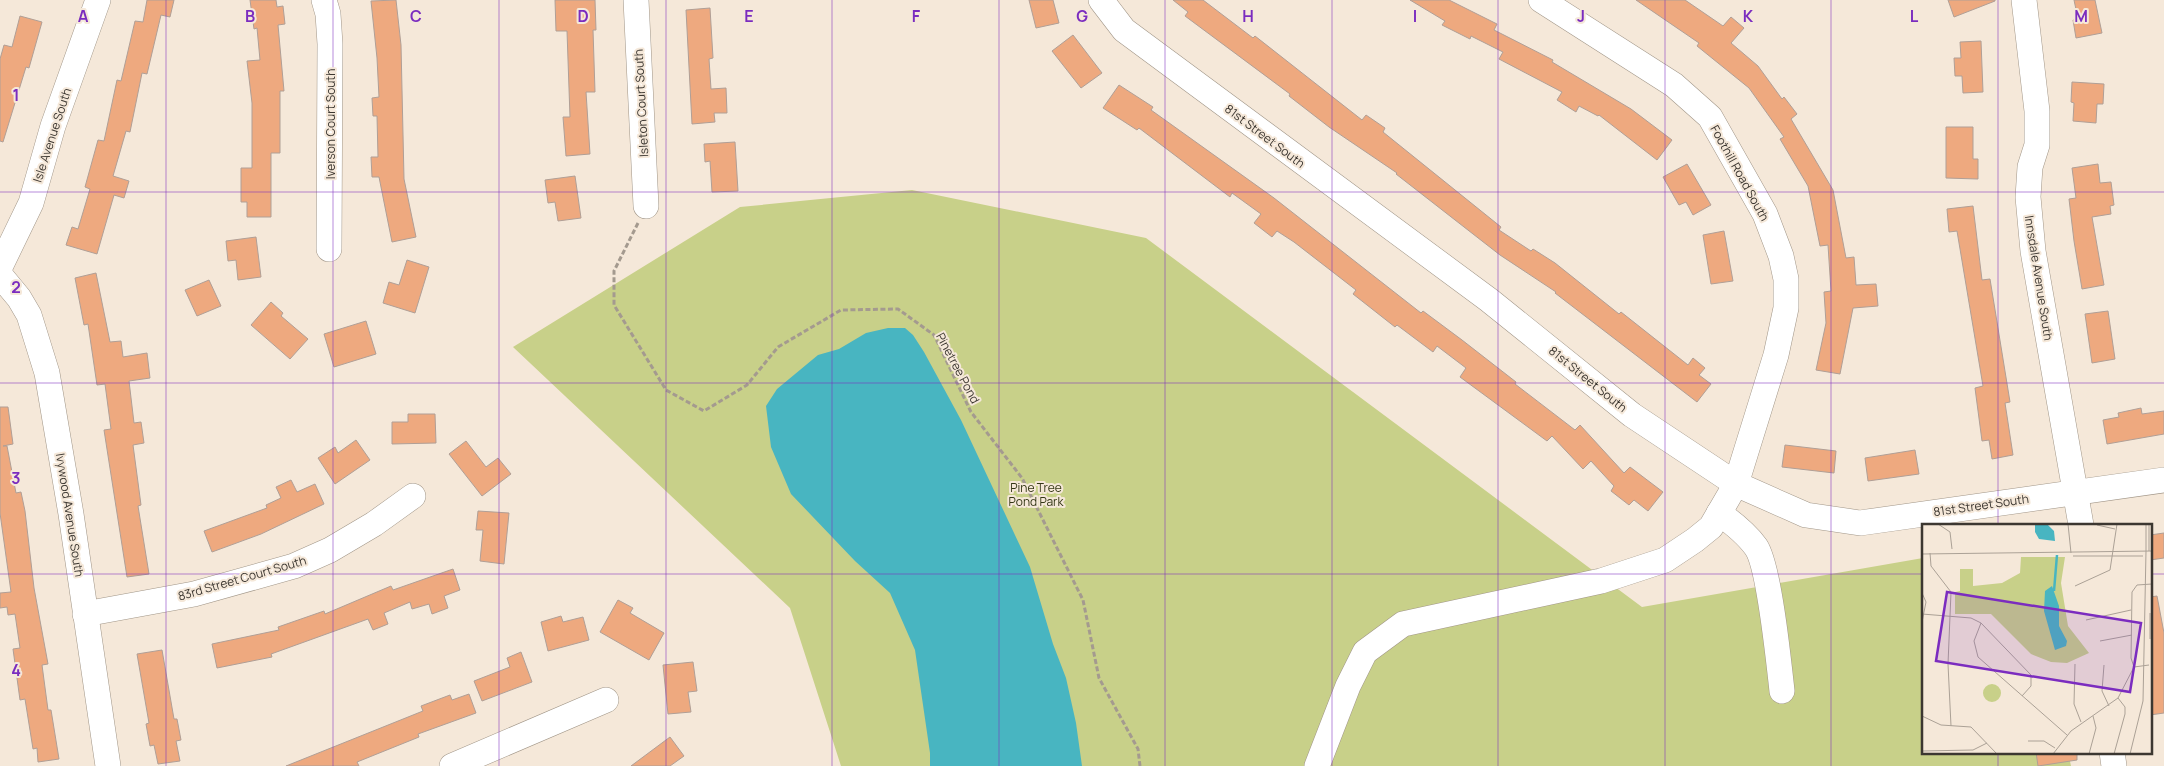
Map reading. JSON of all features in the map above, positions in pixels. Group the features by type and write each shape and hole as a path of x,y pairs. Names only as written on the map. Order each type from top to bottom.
{"street":[{"name":"Isle Avenue South","path":"0,267 31,203 53,126 98,0"},
{"name":"Iverson Court South","path":"324,0 328,14 330,44 329,249"},
{"name":"Isleton Court South","path":"636,0 646,206"},
{"name":"81st Street South","path":"1101,0 1124,30 1489,300 1632,415 1736,484 1806,515 1860,523 2164,480"},
{"name":"Foothill Road South","path":"1317,766 1348,686 1365,652 1403,624 1601,581 1664,560 1711,527 1736,484 1776,355 1786,308 1786,279 1781,256 1765,214 1710,117 1674,85 1541,0"},
{"name":"Innsdale Avenue South","path":"2024,0 2037,111 2037,145 2030,167 2028,197 2033,251 2081,524"},
{"name":"Ivywood Avenue South","path":"0,275 19,298 28,315 47,373 71,514 108,766"},
{"name":"83rd Street Court South","path":"85,614 194,594 294,566 330,550 374,524 413,496"},
{"path":"1719,513 1741,528 1757,549 1765,576 1782,691"},
{"path":"452,766 606,700"}],"path":[{"name":"Pinetree Pond","path":"646,206 614,271 614,305 666,390 704,411 747,385 778,347 841,310 898,309 934,335 972,412 1022,478 1082,600 1098,678 1138,749 1140,766"}],"green space":[{"name":"Pine Tree Pond Park","path":"912,190 1146,238 1642,607 1922,558 1922,754 2068,754 2071,766 841,766 790,608 513,347 740,207"}],"water":[{"path":"888,328 905,328 913,335 924,352 961,420 1030,567 1053,644 1066,678 1076,723 1082,766 930,766 930,753 915,650 890,593 855,561 791,494 771,447 766,406 777,389 818,355 839,349 866,333"}],"building":[{"path":"147,0 174,0 170,17 161,15 147,74 142,73 130,132 126,131 113,176 129,181 124,198 114,195 97,254 66,245 72,227 78,229 90,189 85,187 98,140 104,141 117,80 121,81 135,21 143,22"},
{"path":"250,0 276,0 277,7 283,6 285,24 278,25 284,91 280,91 280,153 271,153 271,217 247,217 247,202 241,202 241,168 252,168 252,103 247,61 260,60 257,28 254,29"},
{"path":"396,0 401,45 404,179 416,237 392,242 379,177 372,177 371,157 378,157 377,116 373,116 372,98 379,97 371,1"},
{"path":"555,0 595,0 596,30 593,30 595,92 586,92 590,154 566,156 563,117 570,117 567,31 556,31"},
{"path":"1029,0 1053,0 1059,23 1036,28"},
{"path":"1173,0 1203,0 1253,38 1255,36 1362,120 1366,115 1385,128 1383,132 1501,227 1499,230 1531,251 1533,249 1555,263 1619,314 1621,312 1688,365 1693,358 1705,368 1699,375 1711,384 1697,402 1556,292 1500,255 1397,173 1329,127 1289,96 1290,94 1185,16 1188,12"},
{"path":"1410,0 1449,0 1497,24 1494,30 1553,60 1552,62 1631,109 1672,140 1657,160 1599,115 1579,106 1576,112 1557,100 1562,92 1499,59 1503,52 1471,36 1470,39 1442,25 1445,21"},
{"path":"1636,0 1685,0 1723,26 1731,17 1744,28 1731,43 1758,66 1782,99 1784,97 1797,114 1791,119 1833,190 1846,258 1854,257 1856,285 1876,284 1878,306 1853,308 1840,374 1816,370 1826,323 1824,292 1831,291 1828,245 1820,246 1808,186 1780,139 1784,137 1749,88 1697,46 1699,43"},
{"path":"1948,0 1995,0 1995,1 1954,17"},
{"path":"2074,0 2095,0 2102,33 2076,38 2073,20 2078,19"},
{"path":"710,8 713,58 709,59 711,89 726,88 727,113 714,113 715,122 692,124 686,10"},
{"path":"20,16 42,22 29,68 26,67 3,142 0,141 0,59 4,45 12,47"},
{"path":"1073,35 1102,73 1081,88 1052,51"},
{"path":"1981,41 1983,92 1963,93 1962,76 1955,76 1954,58 1961,58 1960,42"},
{"path":"2072,82 2104,84 2103,104 2097,104 2096,123 2073,121 2074,103 2071,102"},
{"path":"1119,85 1153,107 1151,110 1274,198 1421,313 1423,311 1462,340 1575,430 1580,425 1624,473 1630,467 1663,492 1648,511 1634,500 1629,505 1611,491 1614,486 1591,461 1583,469 1552,436 1547,441 1460,377 1466,368 1437,346 1433,352 1397,325 1395,327 1353,294 1356,290 1294,242 1277,231 1272,237 1254,223 1261,214 1232,193 1230,197 1139,128 1137,130 1103,108"},
{"path":"1946,127 1973,127 1973,159 1978,159 1978,179 1946,178"},
{"path":"735,142 738,191 712,192 710,161 705,162 704,144"},
{"path":"1687,164 1711,205 1693,215 1686,202 1679,205 1663,177"},
{"path":"2098,164 2100,183 2111,182 2114,205 2110,206 2111,214 2092,217 2104,285 2082,289 2069,199 2076,198 2072,168"},
{"path":"575,176 581,218 558,221 555,202 548,203 545,180"},
{"path":"1973,206 1982,280 1990,279 2010,402 2005,403 2013,455 1992,459 1989,440 1982,441 1975,388 1983,386 1957,231 1949,232 1947,209"},
{"path":"1724,231 1733,281 1711,284 1703,235"},
{"path":"256,237 261,277 238,280 236,260 228,261 226,241"},
{"path":"407,260 429,267 415,313 383,303 389,282 399,285"},
{"path":"96,273 110,342 121,341 123,357 147,353 150,378 129,381 134,423 141,422 144,443 133,445 141,505 138,506 149,574 127,577 104,430 111,429 105,384 97,385 88,324 84,325 75,278"},
{"path":"209,280 221,306 197,316 185,290"},
{"path":"271,302 283,313 281,316 308,339 290,359 251,325"},
{"path":"2108,311 2115,359 2092,363 2085,314"},
{"path":"366,321 376,354 334,367 324,334"},
{"path":"0,407 8,407 13,444 3,446 7,446 16,493 21,492 25,511 34,588 48,664 42,665 48,710 51,710 59,759 38,762 37,748 33,749 25,699 20,700 13,649 20,648 15,614 8,615 7,607 0,608 0,593 11,592 0,513"},
{"path":"2141,408 2142,414 2164,411 2164,434 2107,444 2103,420 2119,417 2118,413"},
{"path":"408,414 435,414 436,443 392,444 392,422 408,422"},
{"path":"356,440 370,460 335,484 318,458 335,447 338,453"},
{"path":"466,441 486,467 498,458 511,474 482,496 449,454"},
{"path":"1785,445 1836,451 1834,473 1782,467"},
{"path":"1915,450 1919,474 1868,481 1865,458"},
{"path":"291,480 297,492 315,484 324,504 261,534 212,552 204,531 267,508 266,505 281,498 276,487"},
{"path":"478,511 509,513 504,564 480,561 483,530 476,530"},
{"path":"2164,533 2164,558 2152,560 2152,535"},
{"path":"453,569 460,590 444,596 448,608 432,614 429,604 412,609 410,602 384,613 388,624 373,630 368,619 271,654 272,657 217,668 212,644 279,630 278,627 324,611 325,614 391,586 393,590"},
{"path":"2157,596 2164,633 2164,713 2152,715 2152,597"},
{"path":"618,600 633,608 630,613 664,633 649,660 600,632"},
{"path":"561,616 563,622 583,617 589,640 548,651 541,622"},
{"path":"162,650 174,719 177,719 181,740 176,741 180,761 158,764 154,745 150,746 146,724 149,723 137,654"},
{"path":"521,652 532,682 482,701 474,681 510,667 507,658"},
{"path":"693,662 697,691 688,692 691,712 668,714 663,665"},
{"path":"469,694 476,713 418,734 419,737 357,762 359,766 286,766 423,711 421,706 450,695 452,700"},
{"path":"670,737 684,756 670,766 631,766"},
{"path":"2036,754 2077,754 2077,760 2038,766"}]}
